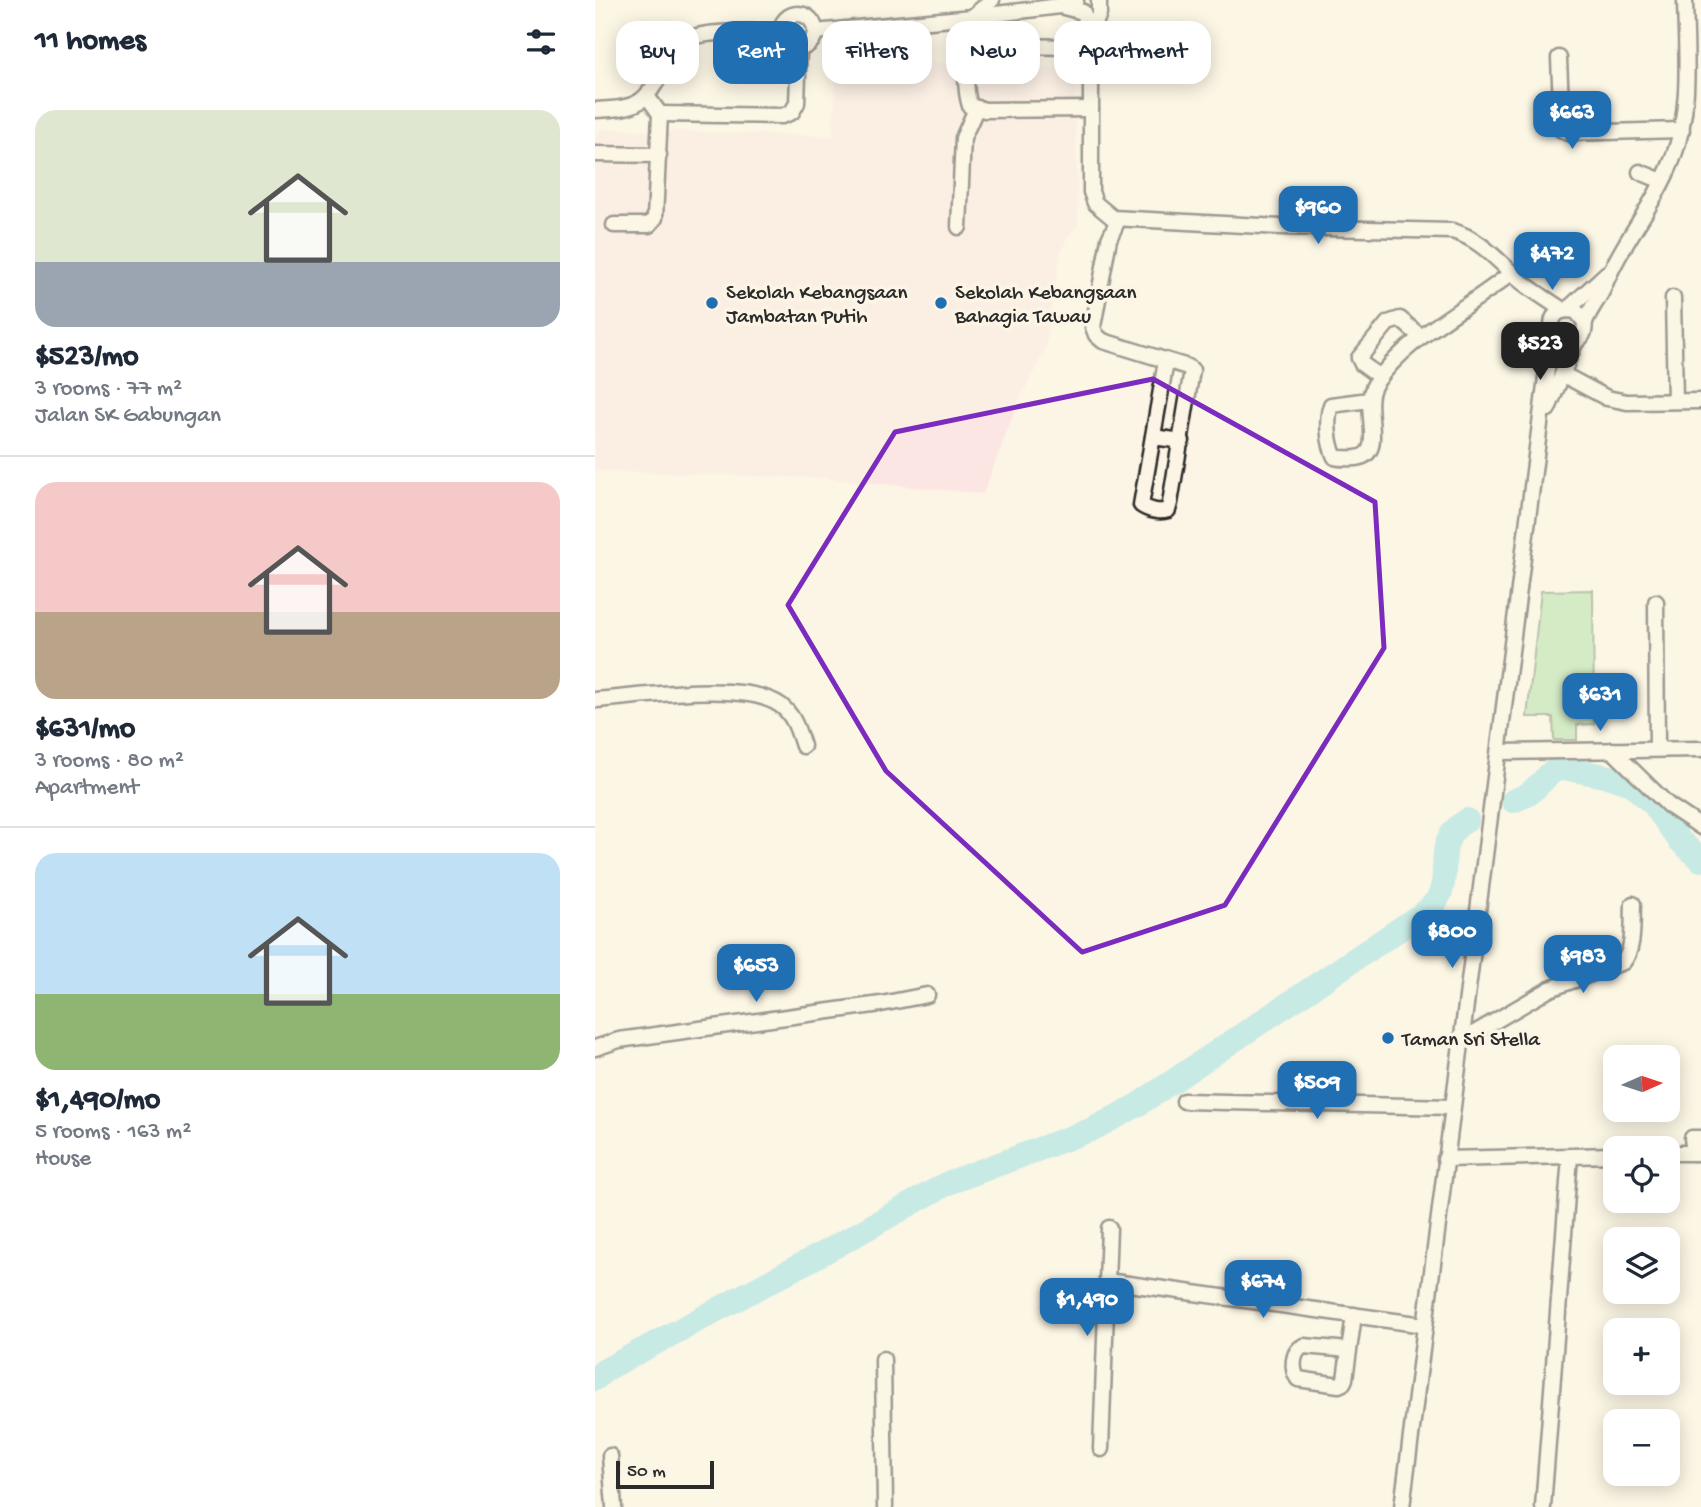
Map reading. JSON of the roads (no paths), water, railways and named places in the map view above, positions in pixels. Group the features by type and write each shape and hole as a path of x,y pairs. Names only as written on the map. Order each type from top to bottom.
{"street":[{"path":"971,21 972,17 992,0"},
{"path":"1042,0 1083,12 1085,21"},
{"path":"815,32 972,17 1060,6 1076,0"},
{"path":"1097,21 1099,0"},
{"path":"1538,437 1576,341 1584,334 1585,323 1611,270 1663,181 1682,131 1687,67 1685,0"},
{"path":"784,21 800,15 810,20 815,32 808,44"},
{"path":"595,110 620,108 641,102 670,58 688,39 713,34"},
{"path":"1559,58 1562,130 1568,133 1682,131"},
{"path":"660,114 782,116 792,112 797,103 798,84"},
{"path":"968,84 970,106 976,109 1091,109"},
{"path":"1091,84 1091,192 1095,203 1116,219 1452,231 1467,235 1524,284 1565,310 1580,314 1585,323"},
{"path":"614,225 653,223 660,114 647,96"},
{"path":"959,227 963,138 976,109"},
{"path":"595,154 659,155"},
{"path":"1640,172 1663,181"},
{"path":"1116,219 1109,239 1093,327 1096,335 1103,341 1188,367 1192,370 1171,503 1168,510 1163,511 1141,505 1166,361"},
{"path":"1402,1507 1552,326 1556,315 1611,270"},
{"path":"1369,400 1331,405 1328,413 1335,457 1364,457 1373,446 1369,400 1380,377 1421,337 1511,273"},
{"path":"1524,284 1562,341 1576,341"},
{"path":"1673,298 1675,401"},
{"path":"1380,377 1362,364 1359,358 1388,323 1400,319 1421,337"},
{"path":"1562,374 1607,398 1627,402 1701,401"},
{"path":"1153,437 1182,441"},
{"path":"1656,602 1657,749"},
{"path":"595,701 734,692 763,696 782,706 795,721 803,746"},
{"path":"1499,752 1701,749"},
{"path":"1612,750 1668,805 1701,827"},
{"path":"1461,1041 1550,989 1623,962 1629,948 1633,904"},
{"path":"595,1048 619,1040 881,1004 927,995"},
{"path":"1184,1101 1452,1107"},
{"path":"1697,1153 1692,1138 1701,1138"},
{"path":"1445,1159 1603,1155"},
{"path":"1543,1507 1570,1156"},
{"path":"1101,1449 1109,1228"},
{"path":"1107,1281 1424,1325"},
{"path":"1349,1350 1354,1315"},
{"path":"883,1359 885,1507"},
{"path":"610,1456 614,1507"}],"waterway":[{"path":"1513,801 1529,794 1554,770 1568,769 1610,777 1631,784 1654,805 1679,840 1701,860"},
{"path":"595,1379 605,1370 948,1183 1093,1129 1136,1106 1425,912 1437,900 1442,889 1444,857 1449,838 1467,820"}],"place":[{"name":"Sekolah Kebangsaan Jambatan Putih","path":"712,303"},
{"name":"Sekolah Kebangsaan Bahagia Tawau","path":"941,303"},
{"name":"Taman Sri Stella","path":"1388,1038"}]}
